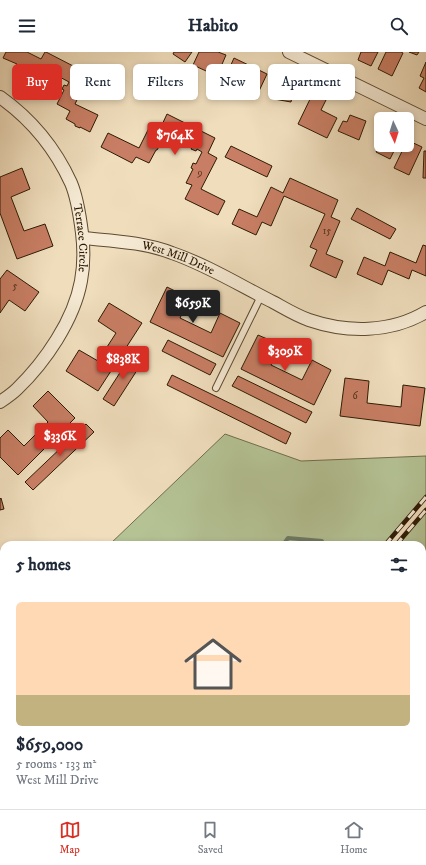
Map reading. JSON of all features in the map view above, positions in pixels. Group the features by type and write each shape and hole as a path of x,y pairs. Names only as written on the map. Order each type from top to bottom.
{"street":[{"path":"290,52 306,55 426,119"},
{"name":"Terrace Circle","path":"0,97 22,114 40,132 55,153 71,184 78,207 83,238 84,258 81,282 76,300 66,324 32,374 16,391 0,402"},
{"name":"West Mill Drive","path":"83,238 152,246 173,253 201,265 308,320 345,329 379,328 397,325 416,318 426,312"}],"lane":[{"path":"216,388 261,296"}],"green space":[{"path":"225,434 301,461 426,456 426,497 388,541 113,541"},
{"path":"426,510 426,541 399,541"}],"building":[{"path":"6,52 27,52 41,59 46,52 70,64 70,100 77,100 75,104 98,115 90,132 75,126 75,124 66,119 70,111 57,104 59,100 62,100 64,90 62,89 64,85 67,86 69,82 62,78 62,64 17,64 3,58"},
{"path":"174,52 192,52 185,62 173,54"},
{"path":"199,52 218,52 226,55 222,64 206,64 206,71 198,67 198,64 193,64"},
{"path":"361,52 378,52 371,66 358,60"},
{"path":"386,52 403,53 392,76 378,69"},
{"path":"409,52 419,52 417,55"},
{"path":"234,58 246,64 231,64"},
{"path":"426,62 426,92 419,88 424,78 420,76"},
{"path":"260,71 267,74 260,89"},
{"path":"280,100 291,100 291,102"},
{"path":"310,100 326,100 321,110 337,118 327,138 298,124"},
{"path":"167,114 215,138 208,153 217,158 201,189 225,201 218,215 185,199 192,185 186,183 193,169 191,168 193,163 196,164 202,152 197,149 196,151 191,149 192,147 173,137 172,139 164,132 158,145 160,145 149,163 136,157 132,163 101,147 108,133 139,148 151,124 160,129"},
{"path":"350,115 366,121 359,140 338,131 343,121 347,122"},
{"path":"414,143 422,147 409,175 394,168 402,152 414,152"},
{"path":"231,146 272,166 267,177 225,157"},
{"path":"424,151 426,151 426,178 423,178"},
{"path":"376,152 394,152 390,159"},
{"path":"22,168 30,189 11,197 24,231 45,224 53,246 17,259 0,213 0,177"},
{"path":"290,178 338,200 331,217 340,221 326,254 343,261 336,278 310,266 317,250 310,247 325,214 284,196 271,226 262,222 256,235 232,224 239,209 257,217 271,187 283,193"},
{"path":"357,208 396,229 390,239 351,219"},
{"path":"423,245 426,246 426,276 412,270 409,279 388,270 382,285 357,274 364,257 385,266 390,252 416,263"},
{"path":"7,270 39,292 25,311 9,300 0,313 0,279"},
{"path":"167,287 189,298 180,318 211,333 220,313 240,323 223,357 150,322"},
{"path":"109,303 142,323 98,391 66,371 79,350 98,361 116,333 98,321"},
{"path":"258,335 281,345 271,365 302,380 312,360 331,370 314,405 241,369"},
{"path":"168,340 216,364 210,375 162,351"},
{"path":"132,354 143,361 114,406 103,399"},
{"path":"172,375 291,433 286,444 167,385"},
{"path":"238,376 312,412 306,423 232,386"},
{"path":"345,378 369,381 367,403 401,407 403,385 425,388 420,426 340,416"},
{"path":"48,391 75,418 18,475 0,457 0,438 8,430 24,446 48,422 33,406"},
{"path":"86,424 94,432 33,490 25,482"},
{"path":"1,498 4,509 0,510 0,499"}],"waterway":[{"path":"286,541 288,538 322,541"}],"railway":[{"path":"388,541 426,497"},
{"path":"399,541 426,510"}]}
